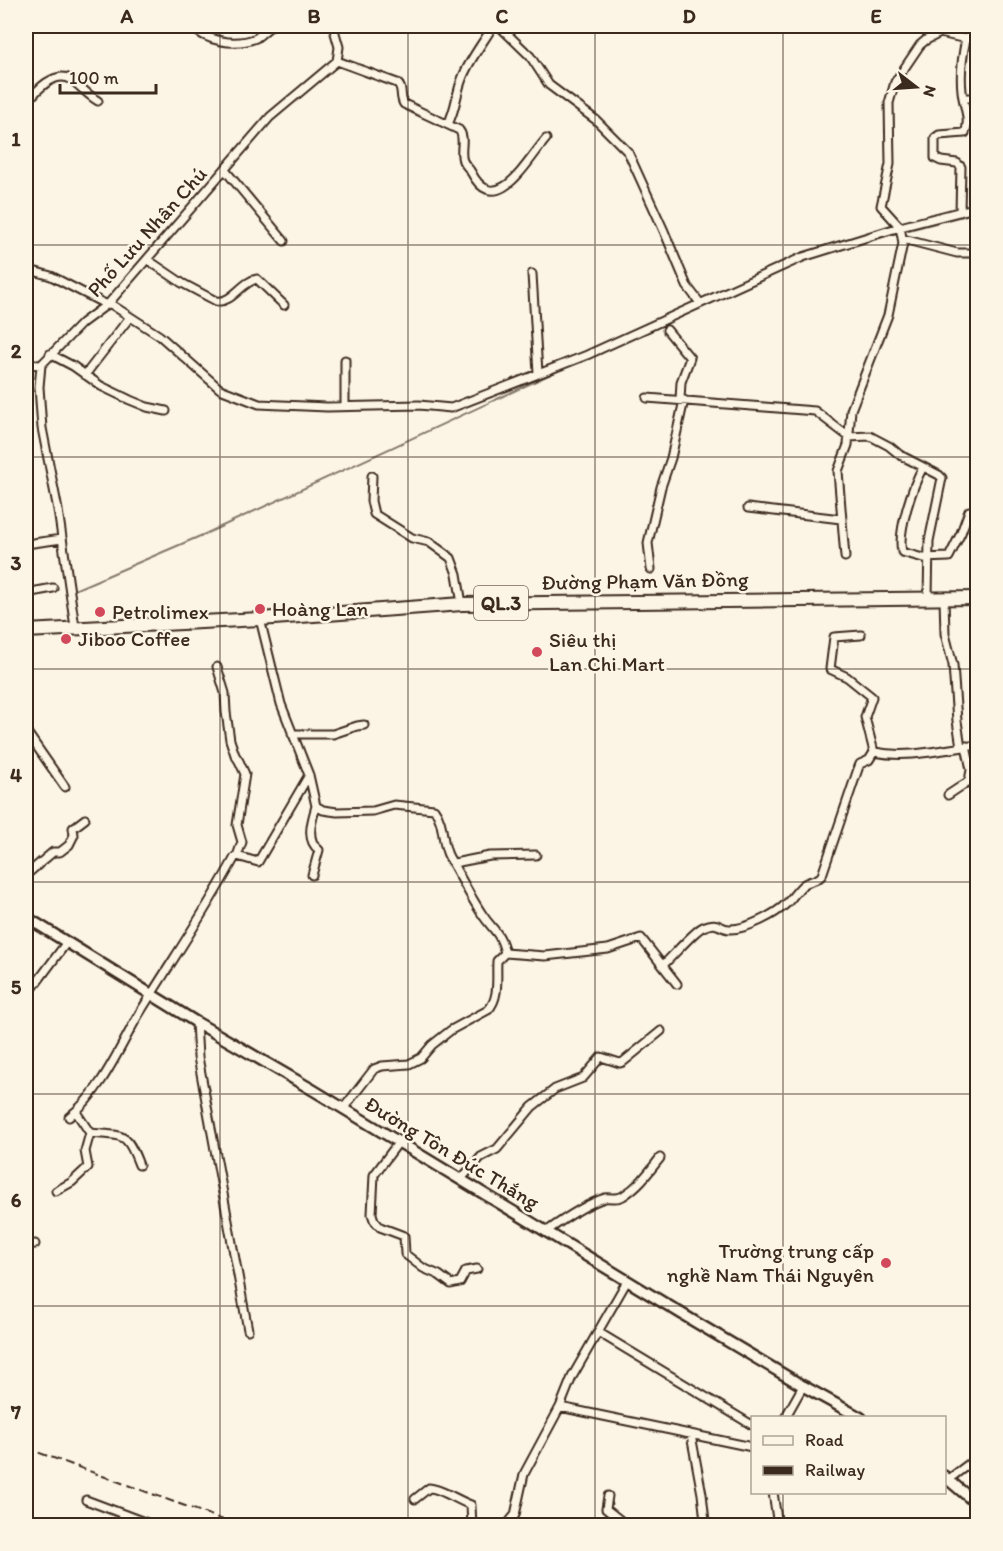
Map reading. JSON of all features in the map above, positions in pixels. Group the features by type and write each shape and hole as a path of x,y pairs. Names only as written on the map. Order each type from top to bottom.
{"highway":[{"name":"Đường Phạm Văn Đồng","path":"26,631 260,619 462,604 978,598"}],"main road":[{"name":"Đường Tôn Đức Thắng","path":"26,916 196,1022 854,1416"},
{"path":"947,1478 978,1505"}],"street":[{"path":"191,26 207,36 237,43 256,37 271,26"},
{"path":"333,26 339,47 337,61 397,82 401,87 401,99 404,104 461,132 462,158 475,181 493,192 510,183 546,139"},
{"path":"448,124 455,110 459,85 465,71 494,26"},
{"path":"499,26 530,56 549,85 596,120 628,152 687,286 700,303"},
{"path":"960,212 960,167 957,163 935,158 935,138 939,135 965,133 968,122 963,98 961,64 966,39 977,26"},
{"path":"966,39 940,33 926,40 920,45 892,88 889,103 890,164 881,206 901,233 957,253 978,253"},
{"name":"Phố Lưu Nhân Chú","path":"41,365 82,323 108,304 270,117 337,61"},
{"path":"26,103 40,87 58,76 65,76 98,101"},
{"path":"963,98 978,98"},
{"path":"225,170 284,241"},
{"path":"26,269 51,276 108,304 160,336 213,384 229,393 259,404 327,407 419,405 452,408 587,355 803,257 901,233 978,207"},
{"path":"845,557 838,471 847,449 851,410 888,315 901,233"},
{"path":"147,260 182,283 216,301 221,302 251,280 257,279 284,305"},
{"path":"532,273 538,374"},
{"path":"86,375 130,317"},
{"path":"651,569 648,543 661,486 671,458 682,400 681,382 690,358 667,330"},
{"path":"50,354 73,366 101,386 147,407 166,411"},
{"path":"345,360 345,406"},
{"path":"26,364 41,365 39,387 42,428 53,477 75,627"},
{"path":"647,398 815,411 849,437 870,436 942,478 929,541 928,598"},
{"path":"923,467 904,520 901,550 923,558 949,557 969,511"},
{"path":"372,476 371,501 374,514 412,538 429,542 451,558 457,574 462,604"},
{"path":"748,508 842,519"},
{"path":"26,544 62,539"},
{"path":"26,593 53,588"},
{"path":"944,598 945,634 953,665 957,721 971,770 969,780 948,795"},
{"path":"260,619 278,693 309,775 316,806 312,822 312,841 319,850 312,875"},
{"path":"663,966 699,928 714,924 730,929 749,925 779,910 804,884 820,878 860,764 869,760 874,752 866,717 872,698 847,677 830,669 834,638 861,635"},
{"path":"139,1165 131,1144 124,1137 90,1132 72,1114 97,1086 237,856 242,842 237,825 245,774 230,740 225,712 225,693 217,667"},
{"path":"292,734 333,734 364,725"},
{"path":"26,731 65,787"},
{"path":"874,752 892,755 926,754 978,745"},
{"path":"237,856 258,862 309,775"},
{"path":"316,806 323,810 337,812 373,811 394,805 434,809 439,815 448,856 483,916 502,940 505,953"},
{"path":"26,875 53,852 60,852 69,845 73,839 74,826 85,819"},
{"path":"454,863 490,856 536,855"},
{"path":"342,1109 374,1069 382,1066 409,1064 421,1058 432,1045 451,1030 493,1006 497,961 505,953 545,956 608,949 641,938 677,984"},
{"path":"26,997 67,942"},
{"path":"196,1022 198,1057 248,1330"},
{"path":"460,1180 481,1157 497,1149 527,1113 555,1089 584,1078 601,1057 620,1063 624,1062 661,1031"},
{"path":"56,1191 72,1182 88,1167 86,1151 90,1132"},
{"path":"398,1143 374,1175 372,1214 374,1220 381,1227 404,1236 405,1254 423,1268 439,1275 451,1284 460,1282 466,1271 477,1269"},
{"path":"547,1231 576,1212 605,1198 620,1198 642,1181 660,1158"},
{"path":"26,1245 35,1244"},
{"path":"506,1526 515,1515 524,1474 560,1407 572,1377 627,1281"},
{"path":"598,1332 751,1424"},
{"path":"786,1416 803,1386"},
{"path":"560,1407 751,1447"},
{"path":"691,1435 705,1521"},
{"path":"947,1478 978,1457"},
{"path":"415,1498 429,1488 433,1488 455,1500 471,1505 472,1526"},
{"path":"773,1494 778,1526"},
{"path":"608,1496 606,1509 624,1526"},
{"path":"86,1500 155,1526"},
{"path":"127,1526 130,1516"}],"waterway":[{"path":"855,244 978,212"},
{"path":"72,591 205,534 577,362"}],"railway":[{"path":"26,1448 240,1526"}],"place":[{"name":"Hoàng Lan","path":"260,609"},
{"name":"Petrolimex","path":"100,612"},
{"name":"Jiboo Coffee","path":"66,639"},
{"name":"Siêu thị Lan Chi Mart","path":"537,652"},
{"name":"Trường trung cấp nghề Nam Thái Nguyên","path":"886,1263"}]}
